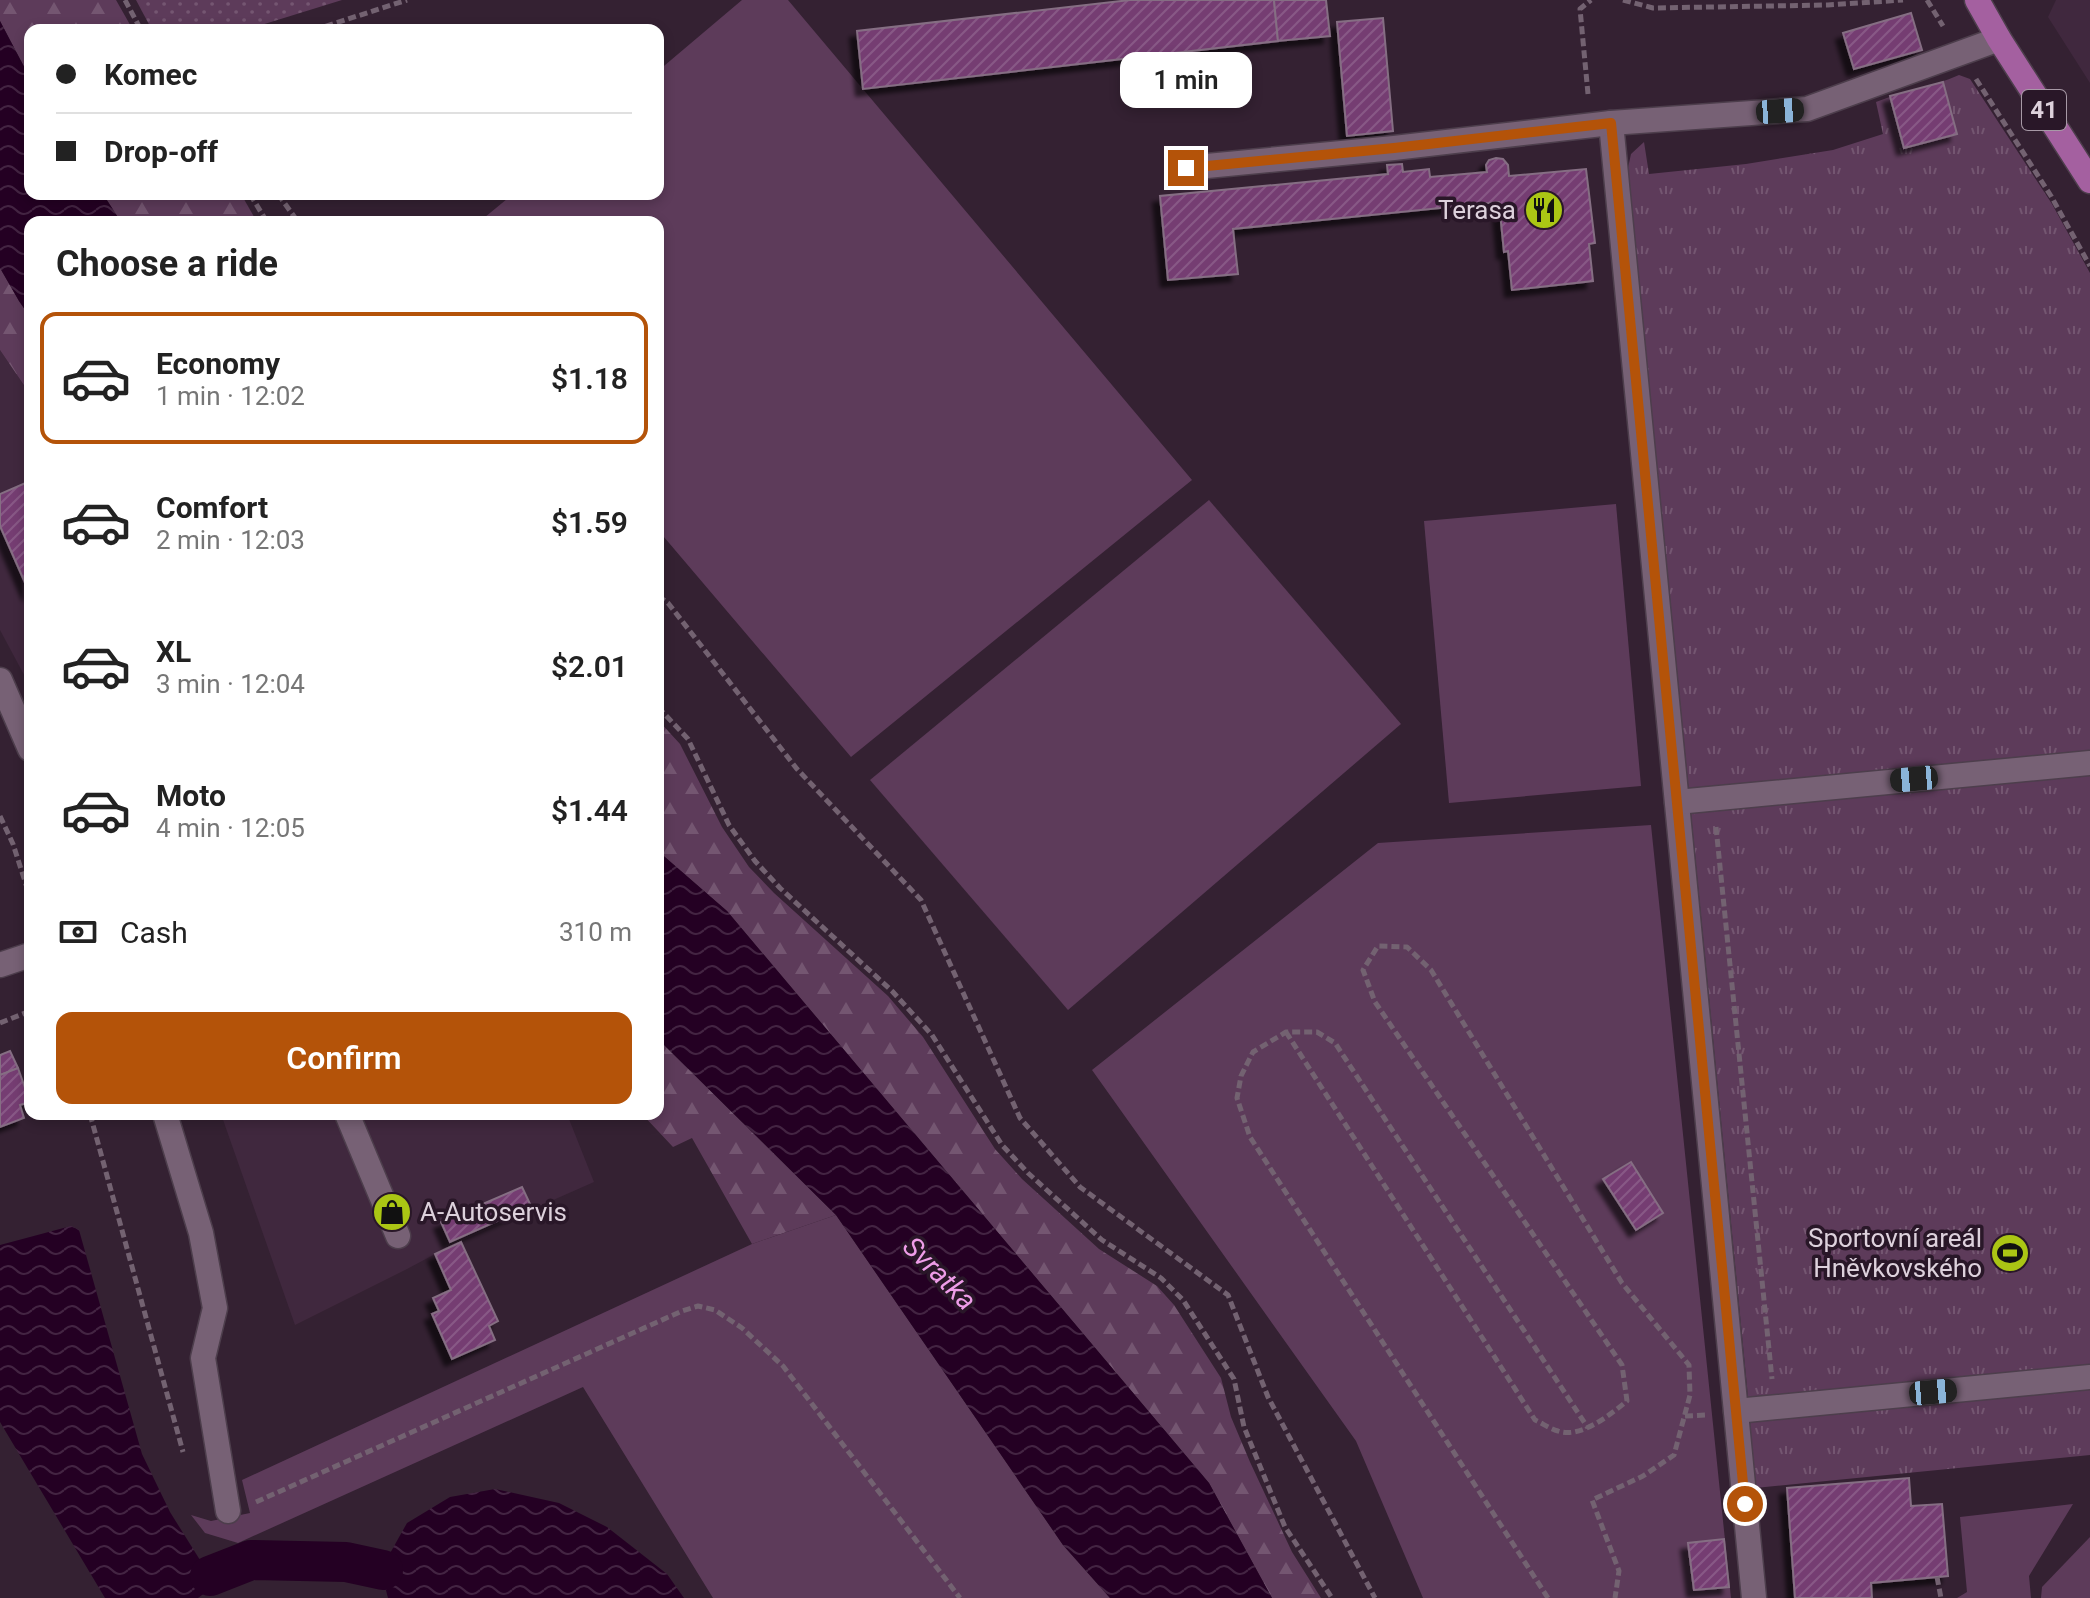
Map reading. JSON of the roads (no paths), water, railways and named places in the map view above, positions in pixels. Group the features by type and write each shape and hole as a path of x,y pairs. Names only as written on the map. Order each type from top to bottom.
{"main road":[{"name":"41","path":"1977,0 2090,181"}],"street":[{"path":"1186,168 1601,124 1807,109 1999,39"},
{"path":"1601,124 1677,802 1754,1598"},
{"path":"0,680 24,735"},
{"path":"1677,802 2090,763"},
{"path":"0,965 24,957"},
{"path":"167,1120 201,1233 215,1308 203,1358 228,1511"},
{"path":"350,1120 398,1236"},
{"path":"1736,1411 2090,1377"}],"water":[{"path":"0,21 24,67 24,200 107,200 117,216 24,216 24,308 0,268"},
{"name":"Svratka","path":"664,856 727,911 1209,1483 1272,1598 1110,1598 1063,1545 836,1215 664,1045"},
{"path":"71,1226 79,1230 142,1454 170,1512 210,1576 208,1589 198,1598 105,1598 0,1422 0,1245"},
{"path":"495,1489 559,1503 607,1527 667,1574 684,1598 388,1598 382,1575 384,1564 407,1523 450,1497"}],"waterway":[{"path":"210,1576 251,1560 346,1562 383,1570"}],"place":[{"name":"Terasa","path":"1544,210"},
{"name":"A-Autoservis","path":"392,1212"},
{"name":"Sportovní areál Hněvkovského","path":"2010,1253"}]}
